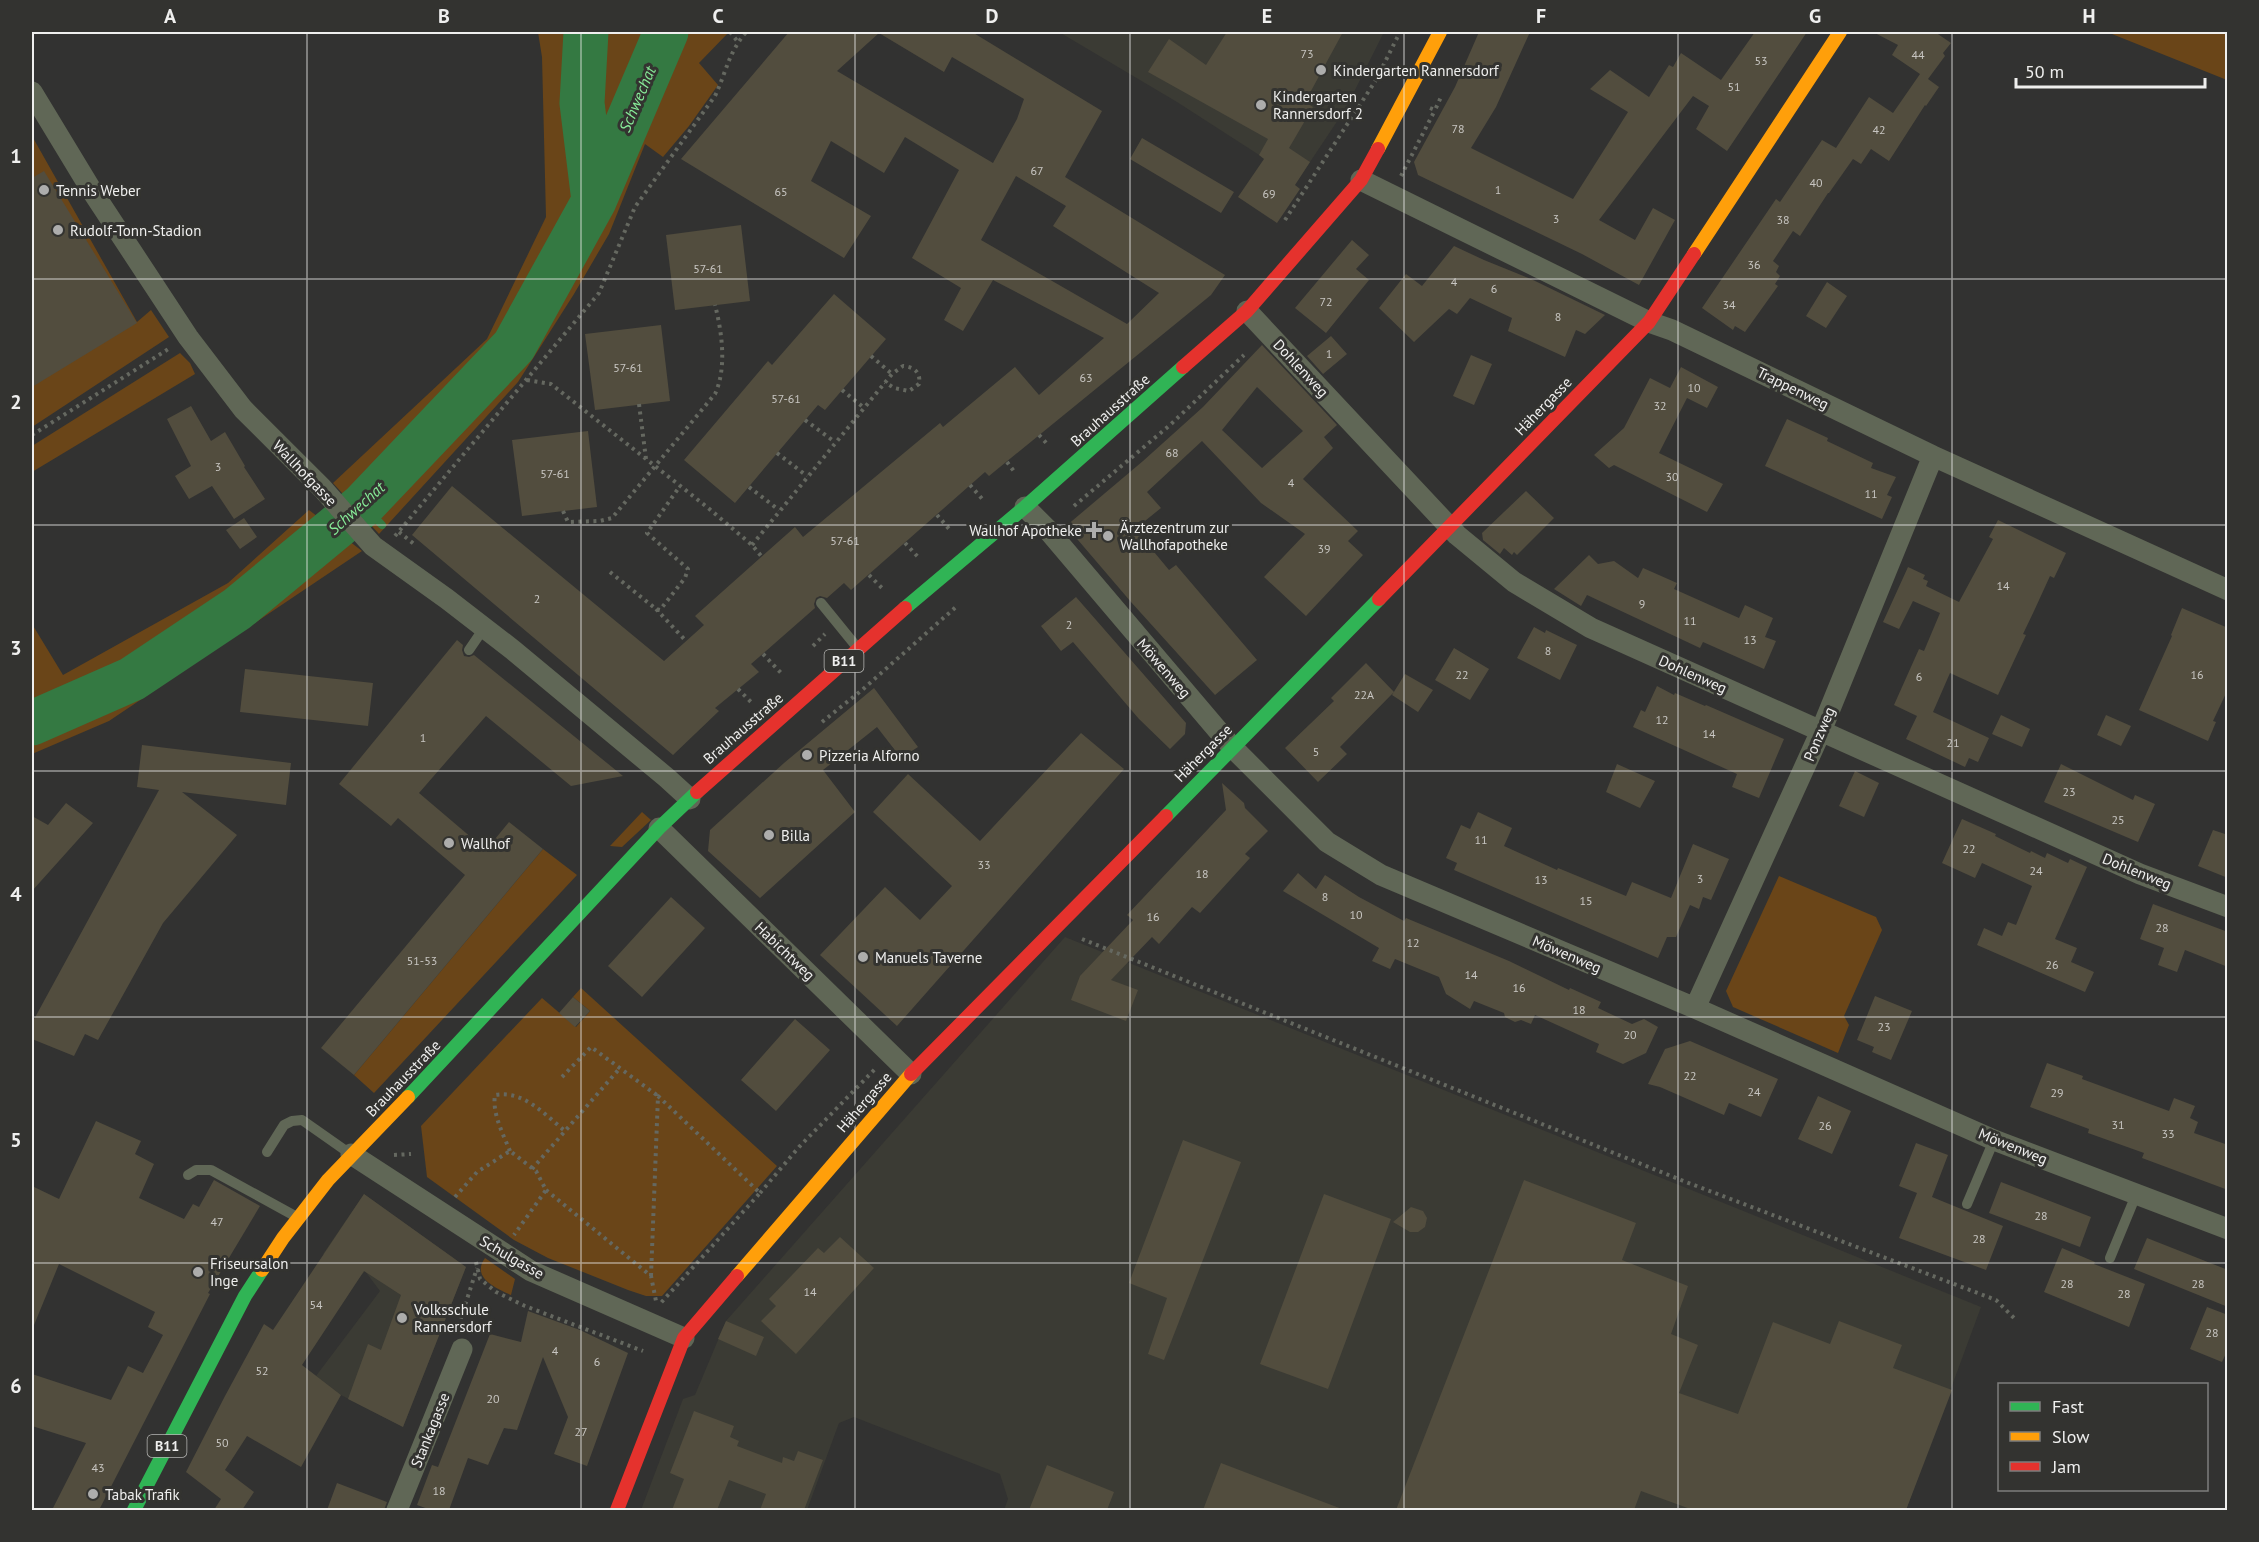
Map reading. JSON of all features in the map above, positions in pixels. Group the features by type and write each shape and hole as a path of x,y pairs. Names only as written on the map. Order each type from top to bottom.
{"main road":[{"name":"Brauhausstraße","path":"134,1510 245,1296 297,1218 351,1154 376,1131 659,828 721,769 858,648 1025,507 1247,311 1361,180 1440,32"},
{"name":"Hähergasse","path":"617,1510 684,1338 911,1074 1649,321 1840,32"}],"street":[{"name":"Wallhofgasse","path":"32,92 92,191 188,337 243,409 322,488 378,550 484,628 690,799"},
{"name":"Trappenweg","path":"1361,180 1649,321 1933,456 2228,590"},
{"name":"Dohlenweg","path":"1247,311 1457,535 1514,582 1591,628 2140,874 2228,907"},
{"name":"Ponzweg","path":"1695,1008 1821,731 1933,456"},
{"name":"Möwenweg","path":"1025,507 1047,529 1232,747 1327,842 1381,875 1695,1008 1994,1140 2228,1229"},
{"name":"Habichtweg","path":"659,828 911,1074"},
{"name":"Schulgasse","path":"351,1154 531,1271 684,1338"},
{"name":"Stankagasse","path":"397,1510 462,1349"}],"lane":[{"path":"821,603 858,648"},
{"path":"469,650 484,628"},
{"path":"267,1152 284,1125 302,1120 351,1154"},
{"path":"1967,1204 1994,1140"},
{"path":"188,1175 196,1170 211,1170 297,1218"},
{"path":"2110,1258 2136,1195"}],"path":[{"path":"730,32 738,42"},
{"path":"378,550 599,293 635,207 715,96 727,61 746,32"},
{"path":"1376,80 1400,32"},
{"path":"1387,194 1404,173 1435,110"},
{"path":"563,511 568,522 600,521 612,518 715,394 721,380 720,325 715,305"},
{"path":"1047,529 1170,425 1226,374 1267,331"},
{"path":"32,435 188,337"},
{"path":"871,356 892,374"},
{"path":"752,545 807,476 863,408 885,382 892,374 903,366 910,366 917,370 921,377 920,384 909,391 894,388 885,382"},
{"path":"526,380 551,384 752,545 762,557"},
{"path":"842,390 863,408"},
{"path":"639,404 646,460"},
{"path":"805,420 835,442"},
{"path":"1039,435 1049,446"},
{"path":"777,453 807,476"},
{"path":"1007,462 1016,474"},
{"path":"970,485 984,501"},
{"path":"656,609 660,610 688,574 686,565 647,533 680,486"},
{"path":"749,487 780,510"},
{"path":"937,514 950,530"},
{"path":"905,543 918,557"},
{"path":"610,572 656,609 686,641"},
{"path":"869,575 882,588"},
{"path":"818,724 862,690 965,599"},
{"path":"763,654 782,674"},
{"path":"738,689 751,702"},
{"path":"1054,927 1686,1182 1996,1300 2014,1318"},
{"path":"562,1077 591,1047 658,1096 760,1193"},
{"path":"658,1096 651,1276 656,1308 799,1147 878,1065"},
{"path":"532,1169 620,1068"},
{"path":"565,1131 531,1102 501,1094 495,1095 494,1104 501,1131 510,1151 532,1169 546,1190 651,1276"},
{"path":"376,1131 395,1147 390,1155"},
{"path":"452,1201 477,1172 510,1151"},
{"path":"390,1155 411,1154"},
{"path":"390,1155 399,1163"},
{"path":"511,1238 546,1190"},
{"path":"462,1349 460,1321 477,1267"}],"shaded area":[{"path":"538,32 729,32 699,63 718,85 689,126 663,157 645,144 609,234 518,382 379,534 333,483 487,339 546,217 542,57"},
{"name":"Kindergarten Rannersdorf 2","path":"1059,32 1384,32 1346,108 1298,180 1177,102"},
{"path":"2107,32 2227,32 2227,80"},
{"name":"Rudolf-Tonn-Stadion","path":"32,136 137,322 151,310 169,337 32,427"},
{"path":"180,353 190,363 195,374 32,472 32,446"},
{"path":"309,510 362,551 109,721 32,754 32,624 63,675 228,583"},
{"path":"642,812 651,820 622,847 610,846"},
{"path":"543,849 577,875 374,1093 354,1075"},
{"path":"1779,876 1876,917 1882,930 1844,1016 1849,1025 1838,1053 1733,1007 1726,991"},
{"path":"1065,937 1981,1307 1906,1510 1004,1510 1008,1499 1000,1474 854,1417 839,1423 807,1510 641,1510 683,1399 695,1395 726,1321"},
{"path":"581,988 777,1166 662,1296 646,1296 628,1290 548,1258 514,1240 427,1177 421,1126 542,998 576,1027 590,1011 573,997"},
{"name":"Volksschule Rannersdorf","path":"364,1194 466,1267 403,1427 341,1395 316,1376 380,1291 365,1271 359,1278 323,1254"},
{"path":"485,1258 515,1279 511,1295 492,1285 483,1276 481,1265"}],"building":[{"path":"789,32 972,32 1102,111 1065,177 1225,275 1211,295 989,476 985,472 851,590 844,583 827,598 820,596 816,598 815,608 751,664 759,672 715,708 719,711 673,755 412,535 452,486 664,661 704,625 695,616 795,527 803,537 940,423 943,427 1015,367 1039,395 1104,338 993,280 963,331 944,320 961,288 912,258 959,170 905,137 884,173 831,141 811,181 871,216 844,258 681,159","holes":["879,33 944,72 952,57 1024,99 1017,119 993,163 837,71","1016,176 1066,206 1053,226 1159,293 1127,324 981,240"]},
{"path":"1227,32 1343,32 1305,102 1313,107 1289,148 1310,162 1295,185 1300,189 1277,223 1238,197 1264,159 1259,155 1268,139 1148,72 1169,39 1206,65"},
{"path":"1479,32 1530,32 1496,107 1471,148 1573,199 1628,112 1590,89 1610,70 1649,97 1669,65 1673,67 1681,53 1721,80 1755,32 1807,32 1727,151 1696,129 1709,106 1693,96 1599,220 1635,240 1653,208 1675,220 1639,285 1582,254 1418,175 1414,162 1455,87"},
{"path":"1873,32 1935,32 1951,43 1943,53 1945,56 1928,79 1939,87 1889,161 1871,149 1861,164 1853,159 1800,236 1793,231 1773,261 1779,266 1776,272 1780,276 1775,284 1778,286 1745,332 1735,326 1733,330 1702,308 1776,199 1780,202 1822,140 1836,148 1869,97 1893,113 1920,74 1892,55 1898,45"},
{"path":"1142,138 1234,192 1221,213 1130,159"},
{"name":"Rudolf-Tonn-Stadion","path":"44,171 137,323 32,387 32,178"},
{"path":"741,225 750,301 675,310 666,235"},
{"path":"1352,240 1369,255 1356,269 1369,280 1326,333 1295,308"},
{"path":"1454,246 1531,279 1605,315 1585,334 1576,330 1565,357 1508,331 1512,318 1470,298 1457,314 1449,309 1414,342 1379,308 1406,274 1422,286"},
{"path":"1827,282 1847,296 1826,328 1806,316"},
{"path":"834,294 886,339 825,410 818,405 735,503 684,460 768,361 772,365"},
{"path":"661,325 670,401 595,410 585,334"},
{"path":"1331,336 1347,354 1323,374 1307,356"},
{"path":"1262,345 1337,425 1324,437 1333,448 1303,479 1358,531 1348,541 1363,555 1306,616 1264,577 1305,534 1261,503 1202,441 1147,492 1161,508 1135,529 1169,570 1176,565 1257,660 1215,695 1066,526 1203,407","holes":["1257,387 1303,431 1262,468 1222,430"]},
{"path":"1471,355 1492,364 1474,405 1453,396"},
{"path":"1681,367 1718,387 1707,408 1687,398 1659,453 1723,484 1707,512 1614,465 1609,468 1594,455 1624,428 1650,378 1670,388"},
{"path":"191,406 211,441 225,432 265,499 234,519 212,486 189,499 175,476 191,466 167,419"},
{"path":"1787,419 1873,463 1871,468 1896,477 1887,495 1892,497 1882,519 1765,466"},
{"path":"588,431 597,507 522,516 512,440"},
{"path":"1526,491 1554,518 1517,555 1514,552 1512,555 1504,548 1500,554 1483,540 1482,533"},
{"path":"244,518 257,537 240,549 226,530"},
{"path":"1998,520 2066,553 2054,578 2050,576 1998,695 1950,673 1933,712 1989,738 1978,762 1969,758 1965,767 1906,739 1917,716 1894,705 1919,649 1924,651 1940,613 1913,601 1899,629 1883,622 1908,567 1925,575 1923,579 1928,581 1926,586 1959,602 1993,539 1989,537"},
{"path":"1589,555 1598,564 1614,561 1638,578 1643,568 1677,583 1674,589 1739,618 1745,605 1773,618 1765,637 1776,641 1764,669 1703,642 1700,648 1587,595 1581,606 1554,589"},
{"path":"1076,597 1186,723 1185,734 1170,749 1139,719 1073,642 1061,651 1041,626"},
{"path":"2182,608 2228,628 2228,689 2213,721 2216,722 2208,741 2139,710"},
{"path":"1534,627 1545,633 1546,630 1577,645 1560,680 1517,658"},
{"path":"457,640 463,645 464,656 474,655 623,776 571,786 486,716 419,793 486,850 509,822 543,849 354,1075 321,1048 465,875 398,818 391,826 339,784"},
{"path":"1454,648 1489,669 1470,700 1435,680"},
{"path":"1366,663 1394,692 1340,747 1347,754 1318,782 1285,748 1334,701 1331,698"},
{"path":"245,669 373,683 368,726 240,712"},
{"path":"1405,674 1433,690 1418,712 1392,695"},
{"path":"1657,686 1784,739 1759,798 1732,787 1737,774 1633,727 1641,710 1645,712"},
{"name":"Billa","path":"874,688 918,747 901,758 877,727 823,770 855,812 760,898 708,851 710,830 784,763"},
{"path":"2001,715 2030,729 2022,747 1992,734"},
{"path":"2106,715 2131,726 2121,746 2097,735"},
{"path":"1081,733 1124,769 897,1026 820,955 885,887 920,920 952,886 873,812 908,774 980,841"},
{"path":"142,745 291,763 286,805 182,792 237,835 163,923 98,1040 85,1034 74,1056 32,1039 32,1023 159,790 137,787"},
{"path":"1617,764 1655,781 1640,808 1606,792"},
{"path":"2061,764 2133,800 2135,795 2155,804 2138,842 2044,802"},
{"path":"1855,771 1879,783 1864,817 1839,806"},
{"path":"1222,783 1244,803 1245,808 1268,831 1245,854 1250,858 1200,913 1192,907 1159,944 1152,937 1111,980 1138,990 1126,1021 1071,1000 1080,976 1133,920 1127,915 1226,810"},
{"path":"66,803 93,823 32,891 32,816 48,825"},
{"path":"1478,812 1512,828 1504,846 1557,870 1558,868 1626,896 1632,882 1671,898 1693,844 1729,859 1711,900 1703,897 1699,909 1690,905 1676,937 1667,937 1658,958 1454,870 1457,863 1446,858 1461,825 1470,829"},
{"path":"1962,819 2030,853 2031,851 2045,858 2047,853 2068,863 2070,859 2087,867 2055,939 2077,948 2071,962 2094,972 2085,992 1977,945 1984,928 2002,936 2008,922 2016,925 2032,886 1982,863 1975,878 1942,863"},
{"path":"2213,830 2228,835 2228,878 2198,866"},
{"path":"1298,873 1316,889 1325,875 1359,897 1404,921 1406,918 1601,1002 1598,1008 1632,1024 1644,1019 1658,1027 1646,1053 1623,1064 1596,1052 1599,1044 1535,1015 1531,1024 1521,1020 1515,1022 1505,1017 1504,1013 1474,1001 1470,1009 1446,994 1439,977 1395,959 1390,969 1372,961 1379,948 1283,891"},
{"path":"671,897 705,928 642,997 608,966"},
{"path":"2153,904 2228,932 2228,967 2185,950 2177,972 2158,965 2164,948 2140,939"},
{"path":"1875,996 1912,1011 1891,1060 1872,1052 1874,1047 1857,1040"},
{"path":"573,997 590,1011 575,1027 559,1013"},
{"path":"795,1019 830,1050 776,1111 741,1080"},
{"path":"1690,1041 1778,1079 1761,1117 1729,1103 1724,1115 1648,1084 1665,1049"},
{"path":"2047,1063 2083,1076 2082,1079 2169,1111 2174,1098 2195,1106 2190,1118 2198,1122 2194,1133 2228,1145 2228,1190 2142,1158 2144,1153 2088,1133 2089,1129 2030,1107"},
{"path":"1818,1096 1851,1111 1832,1154 1798,1139"},
{"path":"96,1121 141,1141 135,1154 154,1164 139,1198 184,1219 193,1204 199,1207 214,1180 260,1206 208,1293 210,1294 99,1510 52,1510 86,1443 32,1426 32,1374 111,1400 128,1366 143,1373 163,1335 148,1327 155,1312 59,1264 32,1330 32,1186 59,1199"},
{"path":"1183,1140 1241,1162 1164,1360 1148,1354 1167,1298 1129,1283"},
{"path":"1916,1143 1948,1155 1932,1197 2003,1226 1986,1270 1899,1238 1917,1193 1899,1186"},
{"path":"1524,1180 1636,1223 1622,1260 1688,1286 1671,1334 1698,1345 1679,1393 1738,1414 1773,1322 1830,1344 1839,1321 1902,1345 1893,1368 1952,1390 1906,1510 1693,1510 1641,1491 1634,1510 1396,1510"},
{"path":"2001,1182 2091,1217 2080,1247 1989,1213"},
{"path":"364,1194 466,1267 403,1427 348,1399 368,1344 381,1350 401,1295 364,1271 302,1365 341,1395 301,1467 247,1436 225,1470 254,1492 242,1510 214,1510 221,1499 186,1472 264,1324 273,1330"},
{"path":"1324,1194 1391,1219 1328,1389 1260,1364"},
{"path":"1411,1207 1423,1211 1427,1218 1425,1227 1418,1232 1410,1232 1393,1222"},
{"path":"840,1237 874,1268 796,1354 761,1321 776,1306 769,1299 818,1248 824,1253"},
{"path":"2147,1238 2228,1270 2228,1307 2134,1269"},
{"path":"2062,1248 2095,1262 2094,1264 2145,1284 2129,1327 2044,1292"},
{"path":"2207,1307 2228,1315 2228,1349 2222,1362 2190,1349"},
{"path":"528,1311 580,1330 628,1353 587,1466 554,1454 568,1417 543,1357 517,1430 504,1428 488,1465 468,1458 449,1510 431,1510 417,1505 432,1465 438,1467 490,1334 521,1342"},
{"path":"726,1321 764,1337 756,1356 718,1339"},
{"path":"694,1411 734,1426 730,1437 739,1441 737,1446 782,1463 783,1457 794,1461 798,1451 823,1460 804,1510 760,1510 766,1494 729,1480 717,1510 672,1510 684,1479 670,1473"},
{"path":"1221,1463 1342,1509 1203,1510"},
{"path":"1047,1465 1114,1492 1107,1510 1029,1510"},
{"path":"337,1483 387,1502 384,1510 327,1510"}],"waterway":[{"name":"Schwechat","path":"586,32 582,103 594,201"},
{"name":"Schwechat","path":"32,723 132,679 237,609 363,505 514,346 594,201 666,32"},
{"path":"363,505 382,525"}],"traffic: fast":[{"path":"905,608 1025,507 1183,367"},
{"path":"1166,816 1379,599"},
{"path":"408,1097 659,828 697,792"},
{"path":"134,1510 245,1296 262,1270"}],"traffic: slow":[{"path":"1378,149 1440,32"},
{"path":"1694,254 1840,32"},
{"path":"737,1276 911,1074"},
{"path":"262,1270 283,1238 328,1180 408,1097"}],"traffic: jam":[{"path":"1183,367 1247,311 1361,180 1378,149"},
{"path":"1379,599 1649,322 1694,254"},
{"path":"697,792 905,608"},
{"path":"911,1074 1166,816"},
{"path":"617,1510 684,1338 737,1276"}],"place":[{"name":"Kindergarten Rannersdorf","path":"1321,70"},
{"name":"Kindergarten Rannersdorf 2","path":"1261,105"},
{"name":"Tennis Weber","path":"44,190"},
{"name":"Rudolf-Tonn-Stadion","path":"58,230"},
{"name":"Wallhof Apotheke","path":"1094,530"},
{"name":"Ärztezentrum zur Wallhofapotheke","path":"1108,536"},
{"name":"Pizzeria Alforno","path":"807,755"},
{"name":"Billa","path":"769,835"},
{"name":"Wallhof","path":"449,843"},
{"name":"Manuels Taverne","path":"863,957"},
{"name":"Friseursalon Inge","path":"198,1272"},
{"name":"Volksschule Rannersdorf","path":"402,1318"},
{"name":"Tabak Trafik","path":"93,1494"}]}
